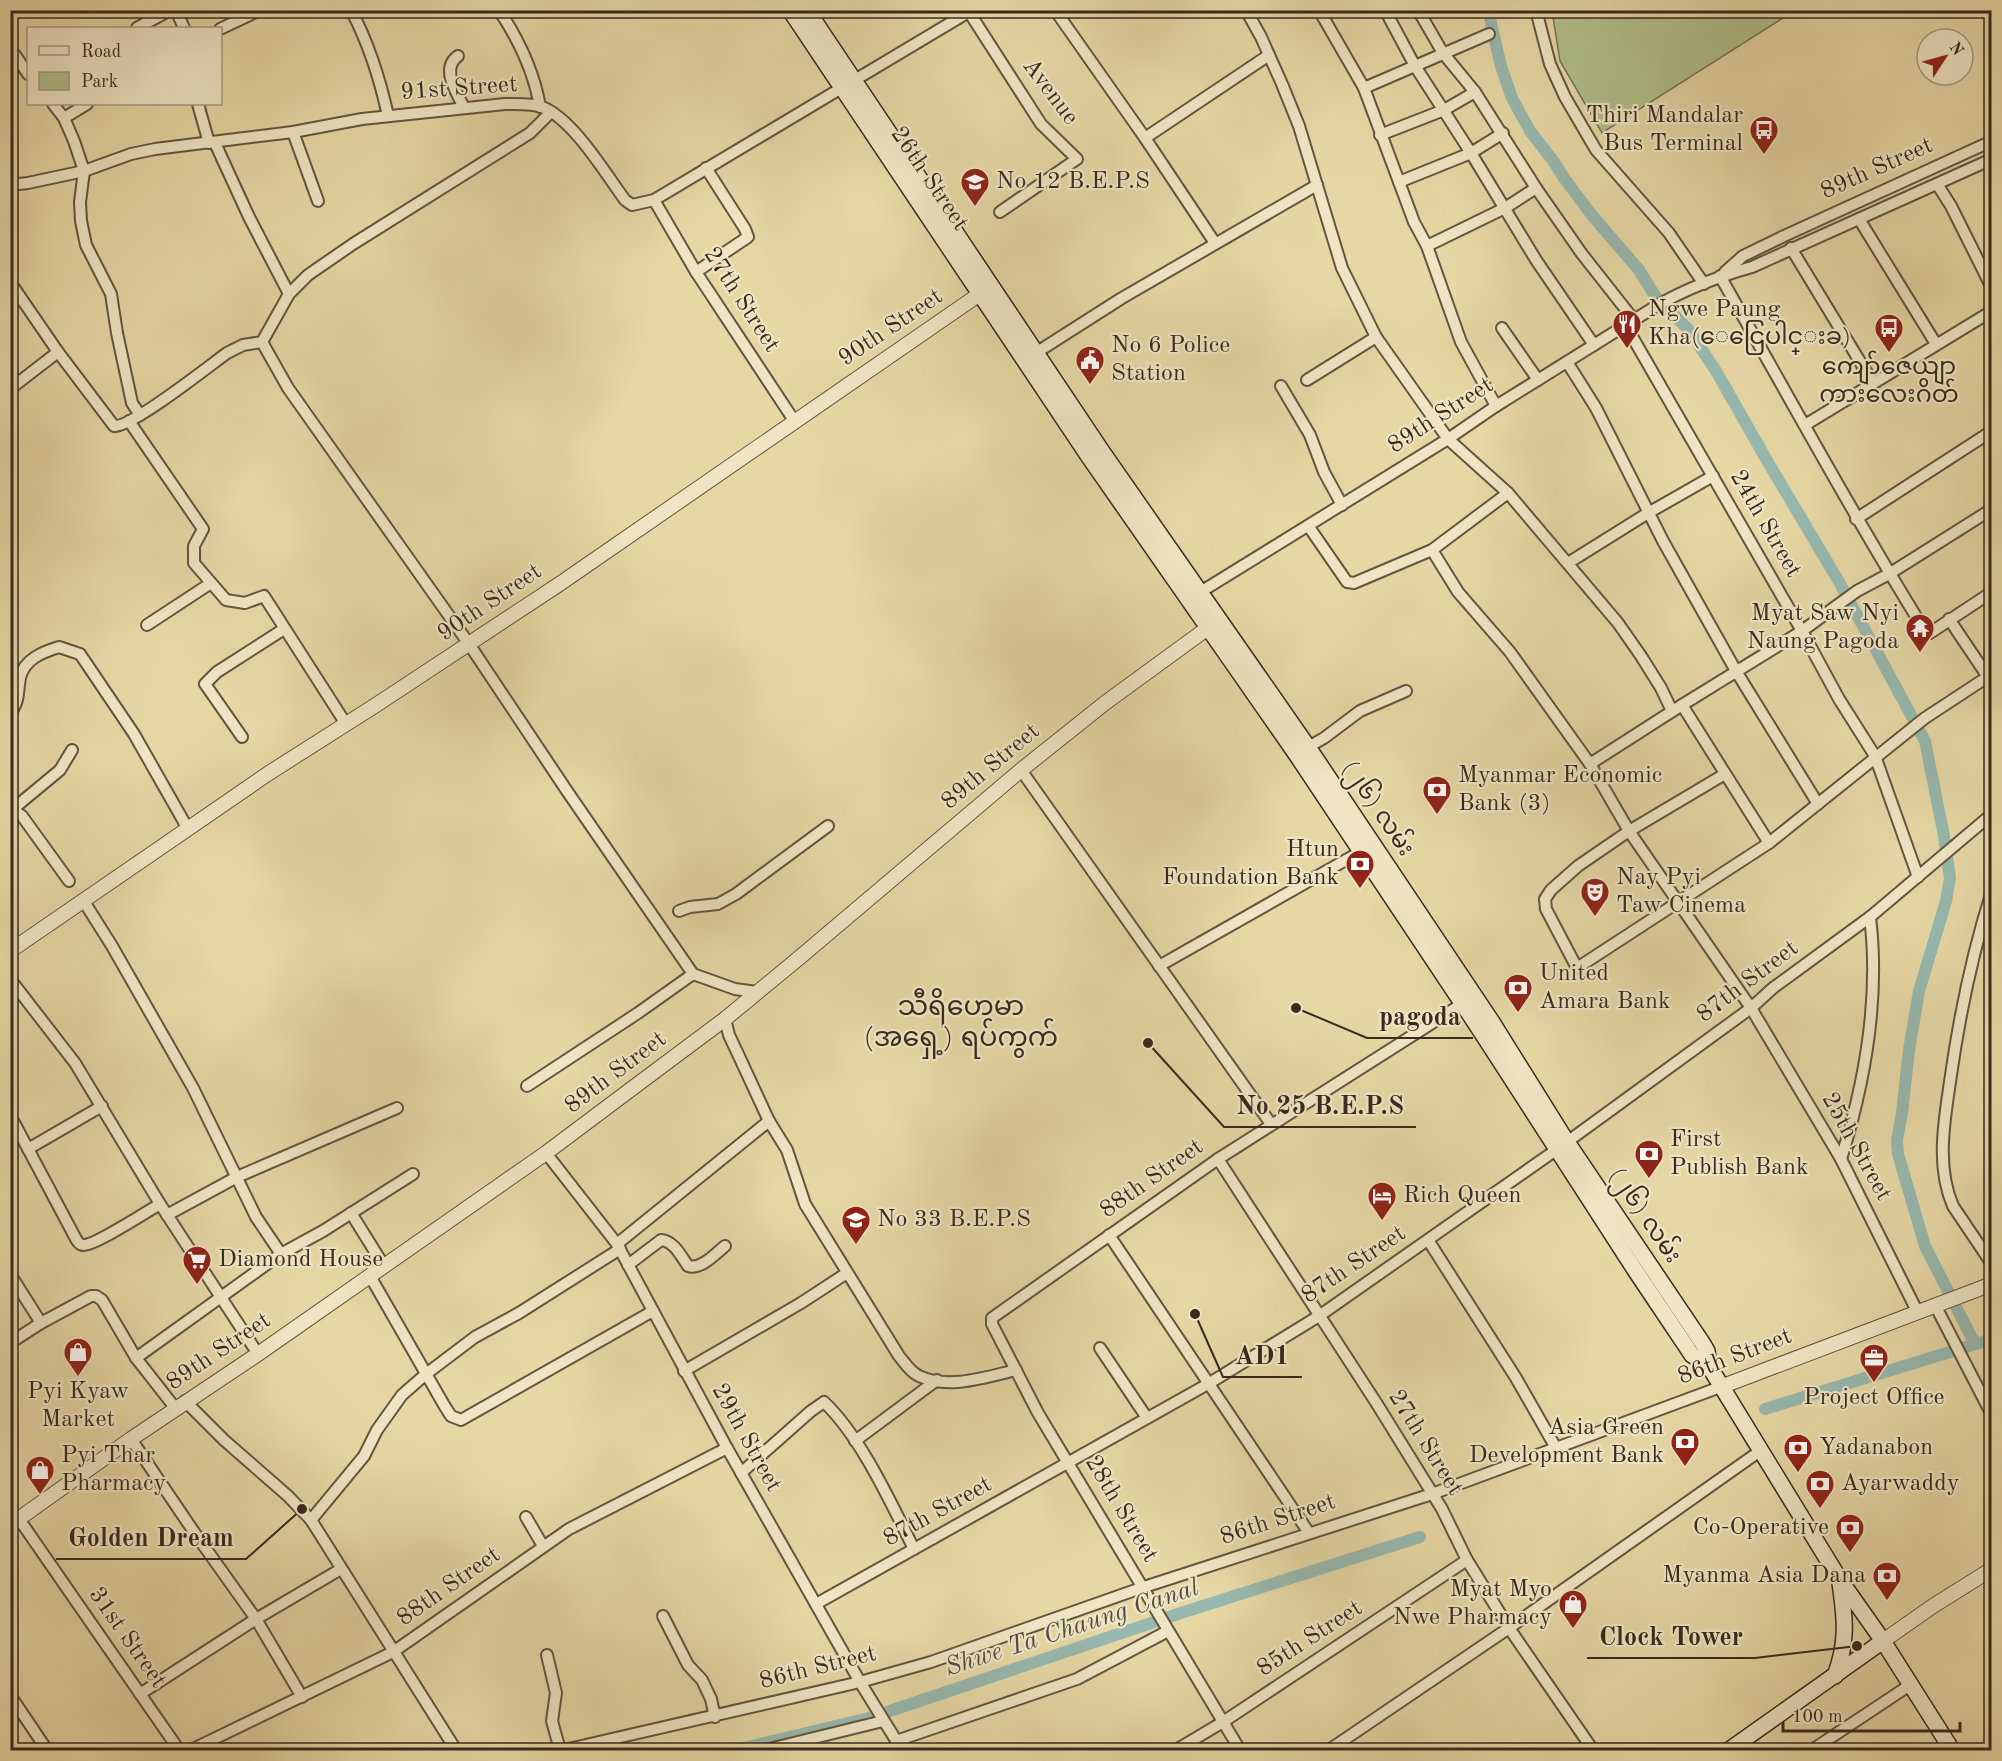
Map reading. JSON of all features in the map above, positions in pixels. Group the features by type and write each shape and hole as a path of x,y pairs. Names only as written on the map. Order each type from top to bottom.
{"main road":[{"path":"790,10 848,85"},
{"path":"807,10 848,85"},
{"name":"26th Street","path":"848,85 985,291"},
{"name":"(၂၆) လမ်း","path":"985,291 1095,454 1302,750 1367,848 1492,1023 1562,1146 1692,1355 1709,1366 1723,1386 1760,1451 1840,1580 1883,1641 1952,1750"},
{"name":"(၂၆) လမ်း","path":"1367,848 1462,1004 1562,1146"},
{"path":"1835,1676 1845,1640 1846,1621 1840,1580"},
{"path":"1730,1750 1883,1641"}],"street":[{"path":"139,27 170,10"},
{"path":"176,10 184,27"},
{"path":"222,27 260,10"},
{"path":"351,10 368,45 388,116"},
{"path":"499,10 526,57 538,90 540,107"},
{"path":"1055,10 1215,243"},
{"path":"1246,10 1269,55 1299,126 1342,268 1376,337 1449,439 1508,493 1618,623 1661,688 1672,711"},
{"path":"1319,10 1364,88 1414,222 1427,246 1461,342 1496,406"},
{"path":"1385,10 1415,66 1536,260 1594,345"},
{"name":"24th Street","path":"1418,10 1443,53 1475,92 1536,188 1630,323 1839,699 1875,756 1918,877"},
{"path":"1536,10 1550,64 1565,97 1596,150 1669,233 1704,284"},
{"path":"654,200 971,11"},
{"name":"Avenue","path":"971,11 1041,124 1077,159 1000,212"},
{"path":"1364,88 1489,34"},
{"path":"10,53 15,55 27,71"},
{"path":"1145,138 1269,55"},
{"path":"459,56 452,61 449,69 464,108"},
{"path":"1380,135 1444,110 1475,92"},
{"name":"91st Street","path":"10,185 84,171 131,154 155,149 293,132 388,116 524,104 540,107 566,123 628,203 638,204 654,200"},
{"path":"54,105 64,118 84,171 80,202 86,245 111,294 132,403 140,415"},
{"path":"64,118 85,105"},
{"path":"198,105 212,143 289,294"},
{"path":"262,342 289,294 308,275 530,133 551,112"},
{"path":"293,132 318,201"},
{"path":"1399,182 1471,153 1503,133"},
{"name":"89th Street","path":"1720,276 1743,256 1992,141"},
{"name":"89th Street","path":"1195,596 1309,527 1449,439 1496,406 1677,294 1720,276 1752,267 1992,159"},
{"path":"696,272 748,237 706,168"},
{"path":"1937,184 1951,206 1992,288"},
{"path":"1030,356 1122,298 1317,186"},
{"path":"1427,246 1505,208 1536,188"},
{"name":"27th Street","path":"654,200 696,272 795,422"},
{"path":"1859,219 1936,344"},
{"path":"1791,248 1873,383"},
{"path":"1720,276 1856,519 1924,631 1930,633 1992,592"},
{"path":"10,282 58,352 114,426 120,426 140,415 227,353 243,345 262,342"},
{"name":"90th Street","path":"10,951 268,773 470,644 985,291"},
{"path":"1805,425 1992,311"},
{"path":"1502,328 1538,380"},
{"path":"1307,380 1376,337"},
{"path":"262,342 288,388 470,644 693,974 735,989 757,992"},
{"path":"10,389 58,352"},
{"path":"1567,362 1596,408 1648,513 1736,671 1818,804"},
{"path":"1281,386 1310,435 1324,472 1342,505"},
{"path":"129,422 203,529 194,546 194,564 226,600 245,603 264,596 346,724"},
{"path":"1856,519 1992,431"},
{"path":"1568,563 1713,476"},
{"path":"1309,527 1347,582 1351,584 1432,550 1508,493"},
{"path":"1590,764 1802,630 1857,591 1889,574 1992,509"},
{"name":"25th Street","path":"1432,550 1458,592 1509,652 1590,764 1629,831 1750,1008 1841,1159 1917,1311"},
{"path":"147,625 211,584"},
{"path":"1725,774 1629,831 1578,866 1551,890 1545,899 1546,909 1577,968 1769,843 1910,729 1990,676 1949,619"},
{"name":"89th Street","path":"15,1522 131,1439 258,1354 546,1153 725,1019 1021,770 1105,703 1214,623"},
{"path":"242,737 205,684 206,681 284,629"},
{"path":"10,714 18,703 20,676 32,659 59,647 80,654 134,734 188,829"},
{"path":"1302,750 1324,738 1360,711 1406,691"},
{"path":"1682,705 1769,843"},
{"path":"69,881 22,816 12,808 60,770 72,750"},
{"path":"1021,770 1271,1124"},
{"name":"87th Street","path":"816,1604 1208,1384 1319,1316 1562,1146 1750,1008 1773,988 1870,917 1992,814"},
{"path":"679,911 690,907 718,904 736,894 828,826"},
{"path":"1158,966 1367,848"},
{"path":"1992,891 1978,933 1958,1022 1942,1133 1949,1197 1992,1264"},
{"path":"83,900 112,946 183,1072 256,1217 281,1254"},
{"path":"1841,1159 1852,1126 1861,1082 1874,993 1874,948 1870,917"},
{"path":"527,1086 693,974"},
{"path":"10,979 75,1064 160,1204 258,1354"},
{"name":"88th Street","path":"992,1318 1218,1159 1462,1004"},
{"path":"725,1019 729,1035 769,1121 787,1150 805,1204 899,1356 918,1376 958,1383 1016,1370"},
{"path":"28,1149 102,1106"},
{"path":"167,1215 237,1177 397,1108"},
{"path":"10,1115 76,1239 81,1244 96,1240 160,1204"},
{"path":"311,1520 364,1456 377,1430 402,1395 426,1374 475,1338 519,1313 618,1246 769,1121"},
{"name":"29th Street","path":"546,1153 618,1246 741,1473 899,1746"},
{"name":"27th Street","path":"1218,1159 1377,1404 1442,1509 1467,1560 1509,1628 1593,1750"},
{"path":"136,1358 281,1254 323,1232 413,1174"},
{"path":"351,1213 384,1266"},
{"path":"1109,1235 1309,1533"},
{"path":"628,1265 661,1240 670,1243 688,1266 693,1267 698,1266 725,1246"},
{"path":"1428,1240 1516,1378 1556,1448"},
{"path":"10,1274 41,1323"},
{"path":"684,1371 847,1274"},
{"path":"370,1276 451,1416 461,1420 653,1311"},
{"name":"86th Street","path":"562,1750 715,1717 860,1682 931,1662 1144,1587 1432,1494 1992,1284"},
{"path":"10,1343 91,1296 102,1300 136,1358 181,1405 288,1496 311,1520 456,1750"},
{"path":"1939,1304 1950,1334 1990,1410"},
{"name":"28th Street","path":"992,1318 992,1324 1038,1413 1240,1750"},
{"path":"1100,1348 1147,1418"},
{"path":"855,1441 937,1380"},
{"path":"741,1473 824,1402 855,1441 891,1503 914,1549"},
{"path":"131,1439 256,1619 303,1697"},
{"name":"88th Street","path":"191,1750 393,1652 569,1529 727,1448"},
{"path":"1329,1750 1509,1628 1760,1451"},
{"path":"526,1517 543,1546"},
{"name":"31st Street","path":"15,1522 141,1694 179,1750"},
{"name":"85th Street","path":"1176,1750 1223,1722 1467,1560"},
{"path":"141,1694 256,1619 341,1569"},
{"path":"1883,1641 1933,1606 1989,1575"},
{"path":"663,1616 688,1665 702,1680 711,1699 715,1717"},
{"path":"899,1746 1077,1679 1168,1631"},
{"path":"547,1655 556,1693 552,1721 562,1750"},
{"path":"1812,1750 1910,1685"},
{"path":"10,1695 47,1750"},
{"path":"765,1750 883,1720"}],"green space":[{"path":"1552,10 1794,11 1602,133 1560,61"}],"waterway":[{"path":"1488,10 1501,66 1512,98 1530,131 1591,214 1639,270 1655,296 1689,330 1716,371 1838,580 1925,741 1950,878 1946,901 1919,991 1897,1140 1898,1154 1925,1246 1975,1344"},
{"name":"Shwe Ta Chaung Canal","path":"1765,1409 1992,1339"},
{"name":"Shwe Ta Chaung Canal","path":"735,1750 869,1718 1184,1612 1420,1537"}],"place":[{"name":"Thiri Mandalar Bus Terminal","path":"1764,156"},
{"name":"No 12 B.E.P.S","path":"975,208"},
{"name":"Ngwe Paung Kha(ေငြေပါင္းခ)","path":"1627,350"},
{"name":"ကျော်ဇေယျာ ကားလေးဂိတ်","path":"1889,354"},
{"name":"No 6 Police Station","path":"1090,386"},
{"name":"Myat Saw Nyi Naung Pagoda","path":"1920,654"},
{"name":"Myanmar Economic Bank (3)","path":"1437,816"},
{"name":"Htun Foundation Bank","path":"1360,890"},
{"name":"Nay Pyi Taw Cinema","path":"1595,918"},
{"name":"pagoda","path":"1296,1008"},
{"name":"United Amara Bank","path":"1518,1014"},
{"name":"No 25 B.E.P.S","path":"1148,1043"},
{"name":"First Publish Bank","path":"1649,1180"},
{"name":"Rich Queen","path":"1382,1222"},
{"name":"No 33 B.E.P.S","path":"856,1246"},
{"name":"Diamond House","path":"197,1286"},
{"name":"AD1","path":"1195,1314"},
{"name":"Pyi Kyaw Market","path":"78,1378"},
{"name":"Project Office","path":"1874,1384"},
{"name":"Asia Green Development Bank","path":"1685,1468"},
{"name":"Yadanabon","path":"1798,1474"},
{"name":"Pyi Thar Pharmacy","path":"40,1496"},
{"name":"Golden Dream","path":"302,1509"},
{"name":"Ayarwaddy","path":"1820,1510"},
{"name":"Co-Operative","path":"1850,1554"},
{"name":"Myanma Asia Dana","path":"1887,1602"},
{"name":"Myat Myo Nwe Pharmacy","path":"1573,1630"},
{"name":"Clock Tower","path":"1857,1646"}],"district":[{"name":"သီရိဟေမာ (အရှေ့) ရပ်ကွက်","path":"961,1022"}]}
